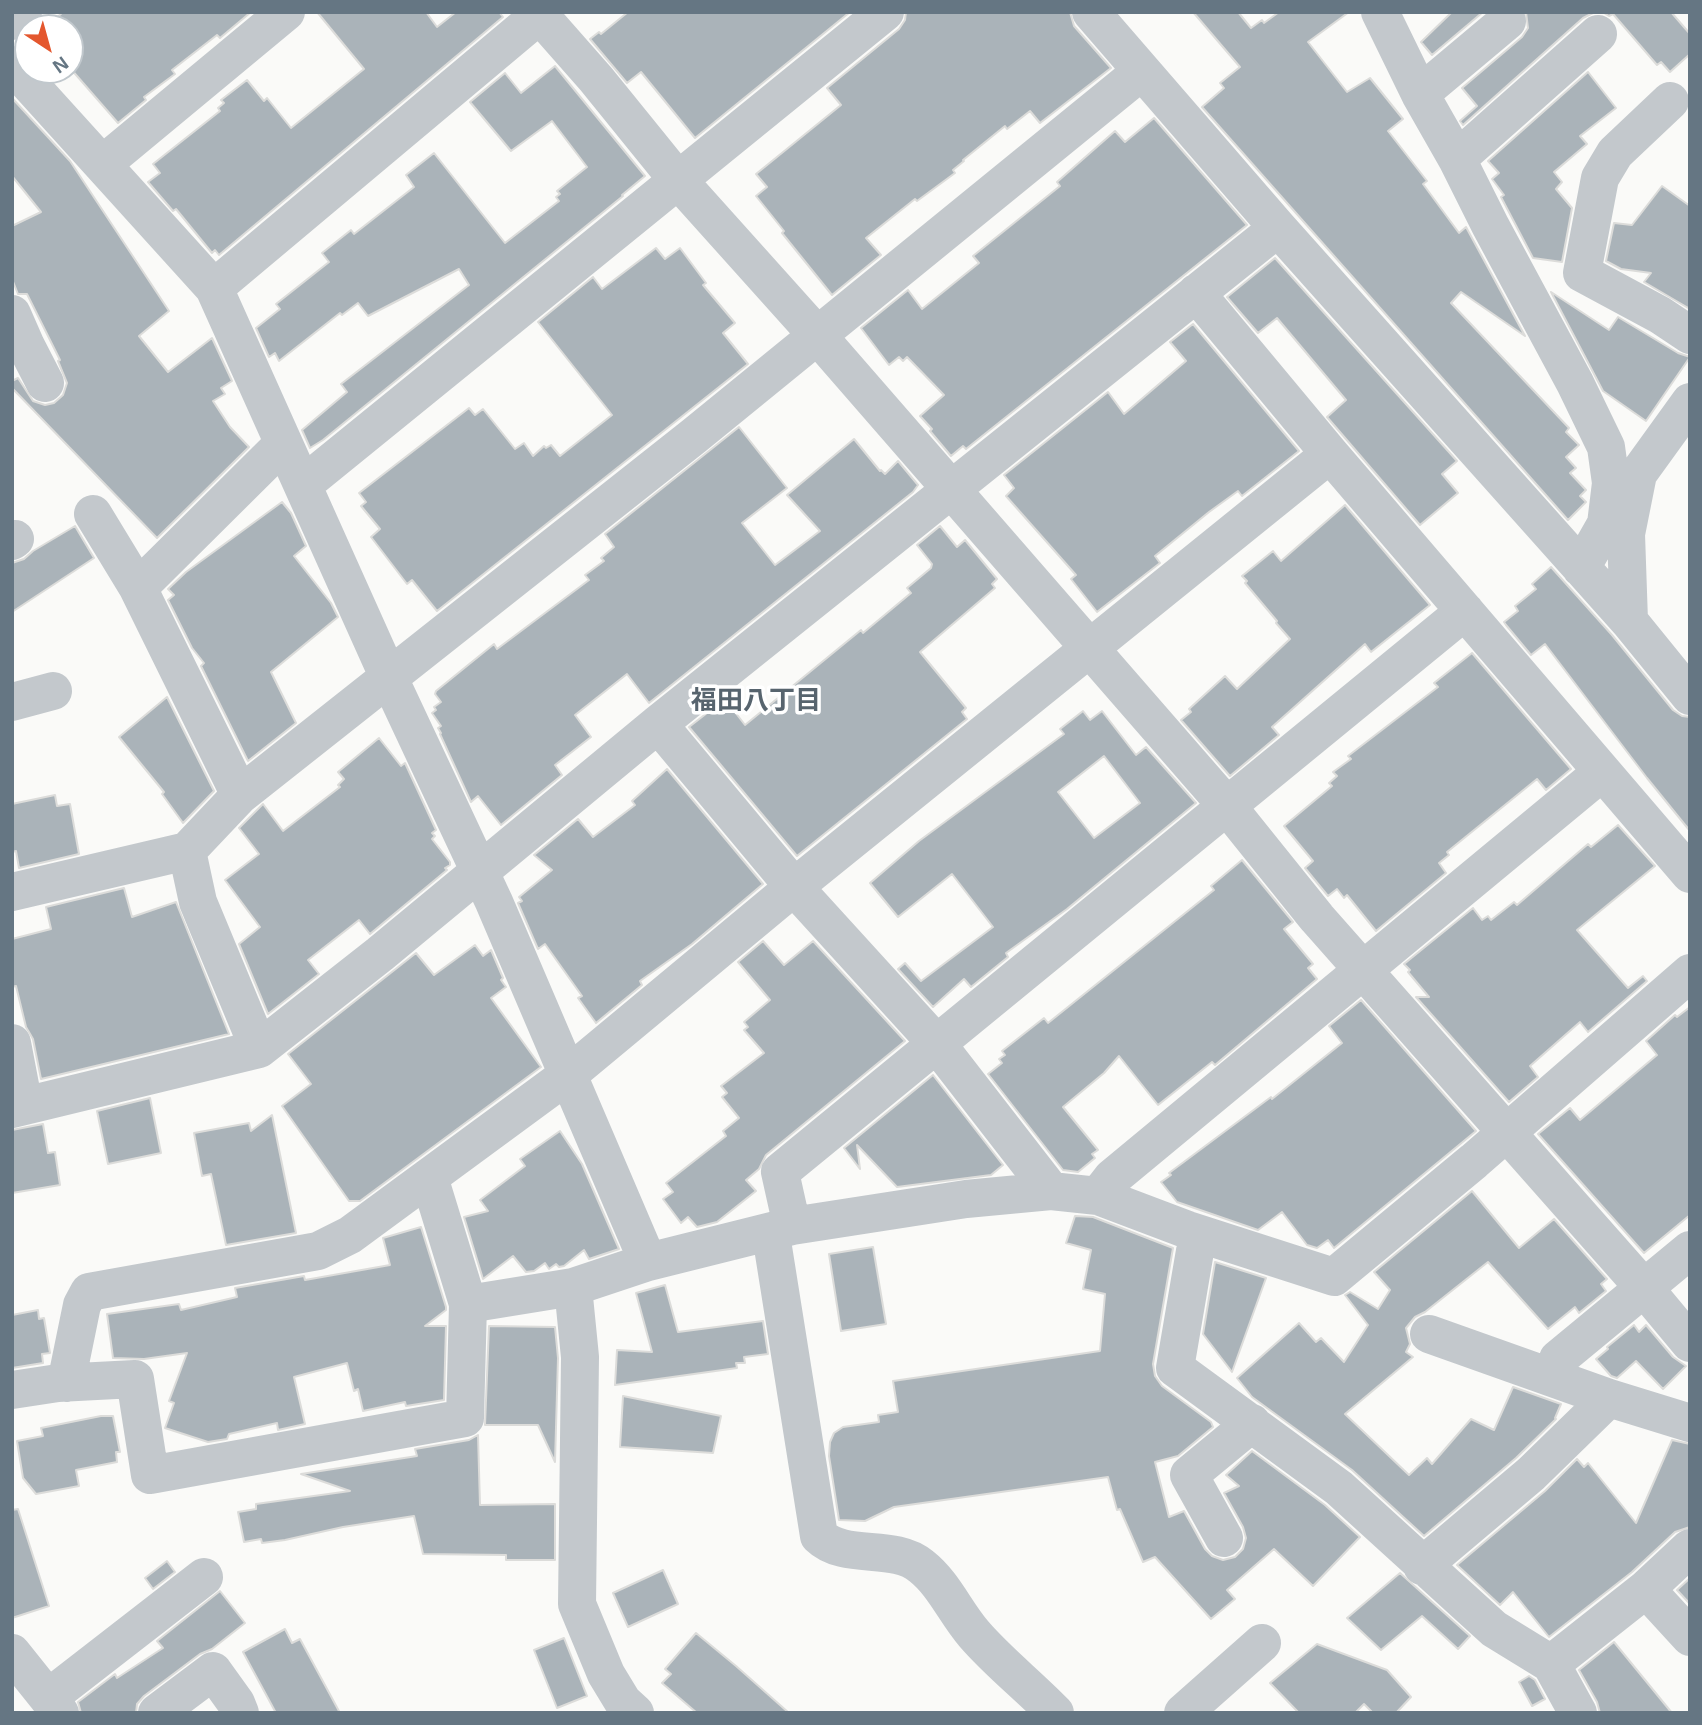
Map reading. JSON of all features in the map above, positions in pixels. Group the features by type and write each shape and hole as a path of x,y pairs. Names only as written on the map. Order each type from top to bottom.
{"street":[{"path":"12,21 23,12"},
{"path":"104,163 286,12"},
{"path":"304,484 885,12"},
{"path":"1091,12 1278,228 1629,621 1690,696"},
{"path":"1380,12 1420,94 1576,383 1605,447 1611,483 1606,524 1581,568"},
{"path":"214,288 540,13 677,179 1090,648 1227,806 1317,918 1690,1343"},
{"path":"1420,94 1507,21"},
{"path":"1457,159 1598,34"},
{"path":"12,65 104,163 214,288 389,678 480,872 648,1262"},
{"path":"12,892 187,851 240,795 694,436 1142,71"},
{"path":"1670,101 1615,153 1600,178 1582,273 1660,315 1690,335"},
{"path":"12,1043 18,1107 259,1049 480,872 658,724 1278,228"},
{"path":"1196,293 1329,454 1690,874"},
{"path":"17,337 45,383"},
{"path":"1629,621 1626,534 1638,474 1690,401"},
{"path":"138,588 283,444"},
{"path":"65,1383 82,1306 89,1292 318,1251 350,1235 569,1074 794,887 1329,454"},
{"path":"93,514 138,588 240,795"},
{"path":"1055,1713 973,1633 949,1598 919,1564 887,1553 846,1549 825,1542 819,1536 772,1241 782,1229 780,1172 1465,611"},
{"path":"12,702 53,691"},
{"path":"658,724 794,887 937,1044 1051,1191"},
{"path":"1098,1196 1112,1178 1601,773"},
{"path":"187,851 198,902 259,1049"},
{"path":"468,1304 573,1287 648,1262 782,1229 966,1199 1051,1191 1098,1196 1188,1230 1334,1277 1506,1133 1690,973"},
{"path":"12,1390 65,1383 135,1379 150,1475 465,1418 468,1304 429,1177"},
{"path":"1558,1359 1690,1250"},
{"path":"1195,1251 1175,1368 1339,1488 1494,1629 1551,1664 1578,1713"},
{"path":"573,1287 580,1357 577,1604 620,1709"},
{"path":"1430,1334 1609,1398 1690,1423"},
{"path":"1422,1566 1531,1474 1609,1398"},
{"path":"1224,1538 1189,1475 1252,1423"},
{"path":"1551,1664 1646,1589 1690,1548"},
{"path":"12,1653 54,1706 204,1577"},
{"path":"1646,1589 1690,1637"},
{"path":"1183,1713 1262,1643"},
{"path":"157,1713 213,1671 240,1713"}],"building":[{"path":"251,12 220,38 217,35 172,70 175,74 144,97 146,100 118,123 84,84 84,14 61,14"},
{"path":"317,12 426,12 437,27 456,12 499,12 503,17 219,255 215,250 212,253 176,209 173,211 148,182 160,173 153,164 220,111 218,108 224,103 221,100 247,80 264,101 267,98 291,128 364,69"},
{"path":"628,12 850,12 695,138 641,72 627,83 590,39 599,32 601,34"},
{"path":"906,12 1070,12 1074,26 1111,68 1040,123 1030,111 1007,129 1005,126 963,160 953,170 955,173 917,201 915,199 866,238 881,255 832,295 756,196 767,187 756,174 841,105 827,88 899,29 905,20"},
{"path":"1193,12 1238,12 1251,28 1262,20 1264,23 1279,12 1349,12 1308,42 1347,92 1370,78 1403,119 1388,131 1427,181 1423,184 1459,233 1466,227 1525,336 1461,292 1451,303 1569,428 1566,432 1579,445 1566,457 1576,468 1570,473 1586,490 1580,496 1586,502 1568,520 1202,107 1224,88 1220,83 1240,67"},
{"path":"1452,12 1483,12 1432,55 1421,42"},
{"path":"1526,12 1671,12 1690,34 1690,54 1670,72 1661,62 1657,65 1613,14 1609,16 1593,13 1583,18 1463,125 1460,121 1477,106 1462,88 1522,37 1528,28"},
{"path":"555,66 645,176 310,448 302,430 347,392 341,384 469,285 459,269 368,316 358,303 342,315 340,313 279,361 275,353 269,357 256,328 280,309 276,304 329,262 322,253 351,230 354,234 414,187 406,175 434,153 505,243 559,201 556,197 560,194 557,191 587,167 552,121 511,151 470,102 505,73 521,93"},
{"path":"1588,72 1616,108 1580,136 1587,144 1554,172 1562,182 1556,189 1572,208 1562,262 1533,258 1501,197 1504,195 1492,179 1499,173 1488,161"},
{"path":"12,98 70,161 169,311 139,336 168,372 212,338 232,381 221,388 225,394 213,401 230,427 249,447 157,538 12,388 12,381 18,378 33,401 45,405 54,403 63,395 67,383 58,361 60,360 27,294 18,294 12,279 12,226 41,212 12,176"},
{"path":"1154,118 1247,225 966,449 963,446 951,456 920,416 944,395 907,357 903,361 899,357 889,365 861,328 908,290 922,309 979,263 973,256 1060,186 1057,182 1115,131 1125,142"},
{"path":"1662,186 1690,206 1690,309 1644,282 1651,273 1621,269 1606,261 1614,223 1632,225"},
{"path":"656,248 665,259 680,248 706,283 703,285 735,323 723,333 748,364 437,611 412,580 407,584 371,537 380,529 361,506 366,502 359,493 469,408 475,415 483,409 515,449 524,443 533,456 544,446 546,448 551,445 560,456 612,415 538,322 593,277 602,289"},
{"path":"1275,258 1457,461 1442,474 1458,493 1420,525 1327,417 1346,400 1277,318 1258,333 1227,297"},
{"path":"1551,292 1609,330 1618,317 1678,353 1690,357 1646,421 1603,391"},
{"path":"1193,324 1299,451 1242,496 1238,491 1209,512 1155,556 1160,563 1097,612 1071,579 1076,575 1006,496 1014,488 1004,475 1108,392 1124,414 1186,361 1170,342"},
{"path":"739,427 787,488 742,523 775,565 820,531 787,495 854,439 880,471 885,474 898,461 918,485 913,492 649,703 627,674 575,715 591,737 555,765 562,775 501,825 478,796 471,802 440,734 438,728 441,726 432,713 436,710 434,707 441,702 435,694 436,691 494,644 497,649 589,580 585,575 604,561 601,558 614,547 605,534"},
{"path":"282,502 291,513 306,546 294,556 331,603 338,617 271,672 296,723 248,761 201,666 204,663 192,648 168,600 174,595 168,589 186,572"},
{"path":"1345,505 1430,605 1371,652 1365,644 1272,727 1279,735 1230,776 1181,720 1191,712 1189,709 1225,676 1237,689 1290,639 1242,576 1273,551 1281,561"},
{"path":"75,526 94,558 12,612 12,563 24,559"},
{"path":"940,526 957,547 965,540 997,579 992,584 995,588 920,652 966,708 962,712 967,719 797,856 689,727 725,699 745,725 861,630 863,633 911,593 907,588 931,568 932,564 917,545"},
{"path":"1551,567 1612,635 1673,710 1682,716 1690,717 1690,831 1545,644 1531,655 1504,622 1518,611 1515,606 1536,589 1532,584"},
{"path":"1472,653 1571,769 1546,790 1537,779 1447,852 1449,855 1439,863 1446,873 1376,931 1347,895 1344,898 1337,889 1328,896 1305,868 1313,861 1284,826 1332,786 1329,783 1337,776 1333,772 1351,759 1348,756 1438,687 1434,683"},
{"path":"167,697 214,791 183,823 162,794 164,792 119,737"},
{"path":"1083,711 1090,720 1102,711 1136,755 1146,747 1196,803 1067,909 1006,953 1008,957 971,987 964,979 933,1007 898,969 905,963 921,981 993,927 952,874 898,917 870,883 919,841 1064,734 1060,729","holes":["1104,756 1140,803 1094,838 1058,792"]},
{"path":"379,738 401,766 405,763 436,830 432,833 435,836 432,839 450,865 370,934 359,920 308,960 319,974 268,1014 239,944 260,927 225,880 259,854 239,828 263,804 283,831 340,787 338,785 344,779 338,772"},
{"path":"667,769 763,884 692,944 640,981 642,985 596,1023 578,998 582,996 545,944 538,949 518,903 522,901 519,897 552,870 534,855 578,819 593,837 635,805 632,801"},
{"path":"55,795 57,806 70,804 79,854 19,868 16,851 12,852 12,804"},
{"path":"1618,825 1655,866 1577,930 1628,988 1643,976 1647,981 1588,1032 1580,1022 1530,1066 1538,1077 1509,1102 1416,997 1429,997 1404,964 1473,908 1482,920 1488,916 1491,920 1514,902 1517,905 1588,844 1591,847"},
{"path":"1242,860 1293,922 1284,929 1313,964 1308,968 1317,979 1215,1065 1212,1062 1158,1105 1119,1056 1104,1073 1063,1107 1098,1150 1092,1154 1095,1158 1078,1172 1063,1170 988,1074 1002,1063 999,1059 1005,1055 1002,1051 1044,1018 1048,1023 1214,890 1211,886"},
{"path":"124,888 132,917 176,902 229,1034 41,1079 33,1039 26,1027 16,986 12,987 12,939 51,929 46,907"},
{"path":"763,941 784,965 813,941 905,1041 766,1155 759,1169 746,1180 756,1191 717,1222 697,1227 688,1217 681,1223 663,1199 673,1192 666,1183 726,1136 723,1131 739,1118 722,1097 727,1093 721,1086 764,1053 744,1030 748,1027 744,1022 770,1000 738,962"},
{"path":"475,945 483,956 491,950 506,987 491,998 541,1067 360,1201 349,1201 282,1106 311,1084 288,1054 416,953 434,975"},
{"path":"1361,1000 1476,1131 1334,1248 1328,1240 1317,1248 1307,1245 1282,1212 1258,1230 1177,1202 1161,1182 1171,1175 1169,1173 1271,1097 1272,1099 1342,1043 1329,1026"},
{"path":"1690,1007 1690,1215 1644,1253 1538,1134 1570,1108 1580,1120 1657,1055 1646,1041 1675,1015 1677,1017"},
{"path":"933,1075 1003,1165 991,1175 897,1187 857,1145 860,1169 844,1148"},
{"path":"150,1098 161,1153 108,1164 97,1111"},
{"path":"272,1115 296,1233 226,1245 211,1174 202,1176 194,1133 249,1123 251,1131"},
{"path":"43,1124 48,1153 55,1152 60,1185 12,1193 12,1130"},
{"path":"560,1131 582,1164 619,1249 589,1259 584,1250 564,1266 559,1267 556,1264 549,1269 545,1263 534,1271 526,1272 513,1256 483,1279 464,1217 488,1211 480,1200 525,1166 520,1159"},
{"path":"1472,1191 1519,1248 1554,1219 1607,1279 1601,1284 1606,1291 1579,1313 1575,1307 1548,1329 1488,1262 1415,1317 1406,1328 1410,1344 1406,1352 1413,1357 1345,1414 1409,1475 1427,1458 1432,1464 1471,1419 1494,1430 1513,1387 1561,1404 1556,1419 1516,1458 1424,1536 1352,1470 1252,1397 1237,1378 1299,1323 1316,1342 1321,1338 1344,1362 1368,1325 1345,1295 1350,1292 1378,1309 1390,1290 1374,1272"},
{"path":"1075,1216 1093,1217 1173,1248 1153,1364 1155,1376 1162,1386 1211,1422 1213,1427 1178,1456 1155,1462 1169,1517 1184,1511 1205,1549 1212,1556 1223,1560 1235,1557 1243,1549 1246,1538 1243,1527 1224,1493 1239,1486 1226,1475 1252,1451 1325,1505 1360,1537 1313,1586 1274,1549 1227,1590 1235,1599 1211,1619 1155,1557 1143,1562 1120,1509 1117,1510 1108,1477 894,1507 865,1521 839,1520 829,1456 830,1442 834,1433 843,1427 879,1422 878,1415 898,1412 893,1381 1100,1351 1105,1294 1083,1289 1091,1250 1066,1243"},
{"path":"421,1227 446,1307 446,1310 425,1326 446,1326 444,1400 406,1406 405,1402 363,1411 358,1389 354,1391 347,1363 294,1377 305,1424 278,1430 277,1423 229,1434 227,1439 208,1442 165,1428 174,1403 169,1401 187,1353 144,1359 113,1358 107,1314 179,1304 181,1310 237,1297 235,1288 304,1276 305,1280 390,1265 383,1238"},
{"path":"873,1247 886,1324 841,1331 829,1254"},
{"path":"1215,1262 1266,1278 1232,1372 1203,1334"},
{"path":"665,1285 678,1332 763,1321 768,1354 744,1357 745,1363 736,1363 737,1368 615,1385 617,1350 652,1352 636,1293"},
{"path":"38,1310 39,1319 44,1318 50,1353 42,1354 43,1363 12,1368 12,1315"},
{"path":"1634,1325 1639,1332 1646,1325 1673,1357 1686,1366 1663,1389 1636,1361 1617,1378 1611,1376 1596,1359"},
{"path":"489,1326 555,1327 558,1358 555,1462 538,1425 485,1425"},
{"path":"623,1396 721,1416 713,1453 620,1447"},
{"path":"113,1416 120,1452 116,1452 117,1462 76,1470 79,1486 36,1494 23,1478 17,1441 43,1436 41,1428"},
{"path":"478,1435 480,1505 555,1504 555,1560 506,1560 506,1555 423,1554 414,1516 343,1527 285,1540 262,1543 261,1539 244,1542 238,1512 256,1509 256,1504 350,1491 301,1474 417,1456 415,1449 469,1440"},
{"path":"1672,1440 1690,1444 1690,1527 1675,1532 1632,1572 1549,1637 1513,1592 1500,1605 1457,1565 1545,1491 1577,1459 1584,1467 1588,1463 1636,1523"},
{"path":"18,1509 49,1606 12,1618 12,1510"},
{"path":"167,1561 175,1572 153,1589 145,1578"},
{"path":"663,1570 678,1604 628,1627 613,1593"},
{"path":"1400,1573 1470,1636 1458,1649 1422,1616 1381,1650 1347,1618"},
{"path":"1690,1578 1690,1604 1677,1590"},
{"path":"220,1591 245,1623 144,1696 137,1704 136,1713 81,1713 78,1702 115,1674 117,1678 163,1648 157,1641"},
{"path":"285,1629 292,1643 300,1639 340,1713 276,1713 243,1652"},
{"path":"696,1633 789,1713 697,1713 662,1683 671,1674 665,1669"},
{"path":"564,1638 587,1696 557,1708 534,1650"},
{"path":"1614,1642 1672,1713 1600,1713 1597,1702 1579,1670"},
{"path":"1317,1644 1387,1670 1411,1697 1396,1713 1373,1713 1364,1704 1355,1713 1299,1713 1270,1683"},
{"path":"1529,1676 1535,1680 1545,1699 1532,1706 1519,1682"}],"district":[{"name":"福田八丁目","path":"756,702"}]}
